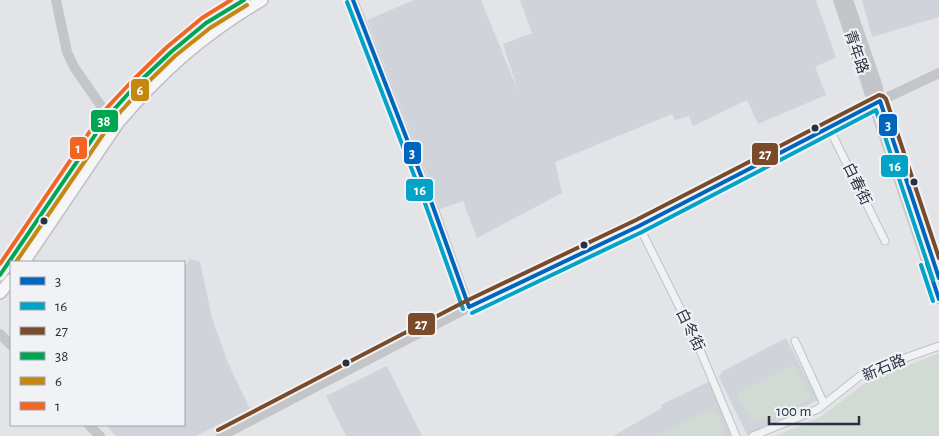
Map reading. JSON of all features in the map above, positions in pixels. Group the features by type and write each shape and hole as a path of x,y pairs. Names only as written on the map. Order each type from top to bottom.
{"main road":[{"path":"0,275 108,116 155,66 191,35 228,8 244,0"},
{"path":"25,261 118,123 133,105 162,74 197,43 233,17 262,0"},
{"path":"0,293 10,281"}],"street":[{"path":"56,0 67,52 74,67 108,116"},
{"path":"353,0 432,204 469,308"},
{"name":"青年路","path":"838,0 877,103"},
{"name":"青年路","path":"848,0 878,84 877,103"},
{"path":"221,436 469,308 638,226 939,73"},
{"path":"877,103 934,249 939,278"},
{"path":"877,103 939,299"},
{"name":"白春街","path":"829,128 885,241"},
{"name":"白冬街","path":"638,226 695,338 736,436"},
{"path":"0,334 10,344"},
{"path":"795,342 824,404"},
{"name":"新石路","path":"753,436 818,409 860,376 874,369 939,346"},
{"path":"90,426 100,436"}],"shaded area":[{"path":"414,0 481,0 518,91 503,44 532,33 520,0 816,0 836,57 815,67 826,95 758,124 747,100 693,126 689,116 675,120 672,114 555,162 562,193 477,238 463,201 440,209 367,20"},
{"path":"862,0 939,0 939,17 872,37"},
{"path":"190,259 200,262 212,318 228,363 250,409 196,436 116,436 107,426 185,426 185,266"},
{"path":"786,338 818,400 747,435 719,377 723,371"},
{"path":"939,353 939,436 775,436 819,418 868,381"},
{"path":"794,364 812,398 771,419 768,416 753,423 736,394"},
{"path":"387,366 422,436 346,436 326,396"},
{"path":"710,381 731,430 731,436 613,436 662,408 661,405"},
{"path":"709,409 720,421 723,432 722,436 656,436"}],"transit line":[{"name":"1","path":"0,264 103,112 167,47 202,18 231,0"},
{"name":"38","path":"0,275 108,116 138,83 171,52 206,23 244,0"},
{"name":"3","path":"353,0 432,204 469,307"},
{"name":"16","path":"347,2 426,206 463,309"},
{"name":"6","path":"17,261 113,120 175,56 210,28 247,5"},
{"name":"27","path":"218,430 466,301 636,220 879,95 886,99 939,258"},
{"name":"3","path":"469,307 639,226 880,101 939,278"},
{"name":"16","path":"472,313 642,232 876,110 933,280"},
{"name":"3","path":"927,263 939,299"},
{"name":"16","path":"921,265 933,301"}]}
